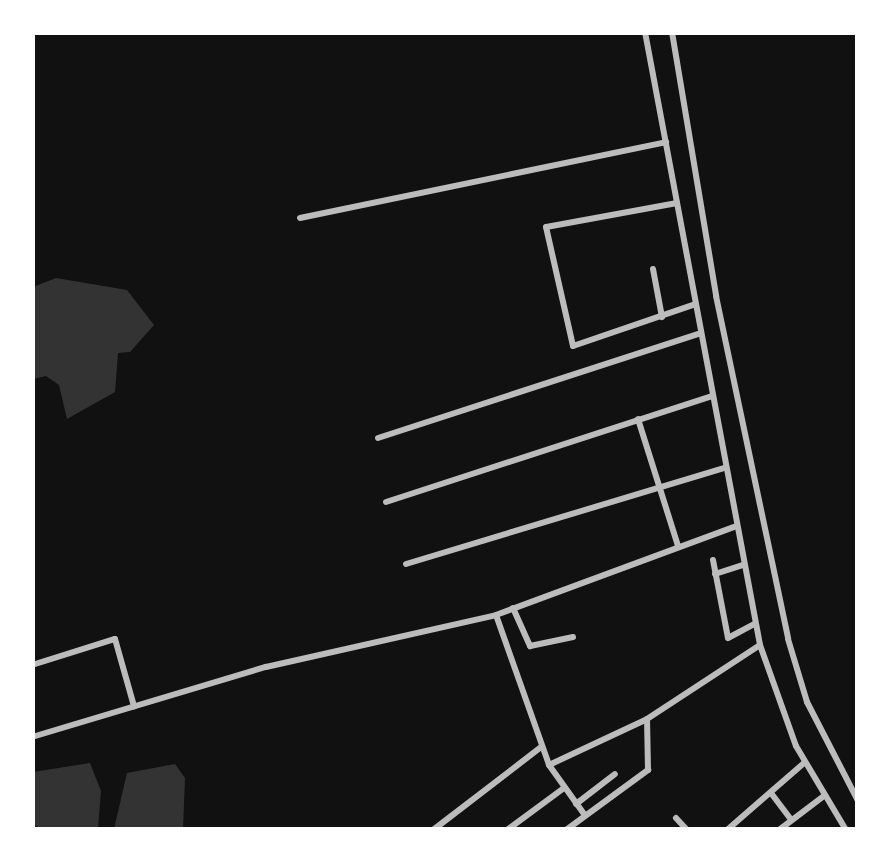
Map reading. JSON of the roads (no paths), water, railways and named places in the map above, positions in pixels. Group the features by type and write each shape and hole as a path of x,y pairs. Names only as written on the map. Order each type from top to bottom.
{"street":[{"path":"646,32 754,624 804,763 846,830"},
{"path":"672,32 716,296 788,639 808,702 858,800"},
{"path":"300,218 666,142"},
{"path":"678,203 546,227 573,346 693,305"},
{"path":"653,269 662,317"},
{"path":"378,438 699,334"},
{"path":"386,502 710,397"},
{"path":"638,419 678,546"},
{"path":"406,564 724,468"},
{"path":"32,737 266,666 496,615 734,527"},
{"path":"713,560 728,638 754,624"},
{"path":"715,574 742,565"},
{"path":"513,608 530,646 573,638"},
{"path":"496,615 549,766 584,814"},
{"path":"32,665 114,639 134,706"},
{"path":"549,766 648,719 760,645"},
{"path":"566,830 648,770 648,719"},
{"path":"433,830 541,746"},
{"path":"727,830 804,763"},
{"path":"576,804 615,774"},
{"path":"508,830 564,788"},
{"path":"771,793 790,818"},
{"path":"779,830 824,796"},
{"path":"676,818 687,830"}]}
